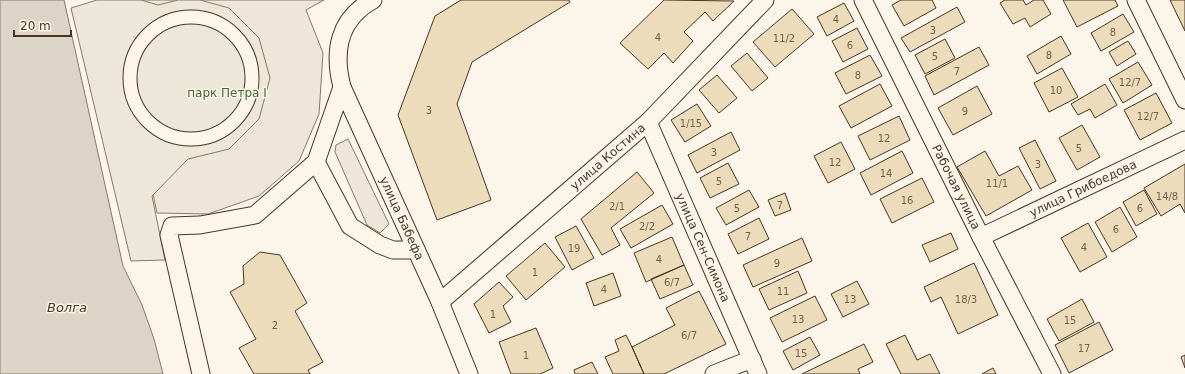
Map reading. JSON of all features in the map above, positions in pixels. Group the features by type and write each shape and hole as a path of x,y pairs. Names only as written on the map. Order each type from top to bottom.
{"street":[{"name":"улица Бабефа","path":"373,0 351,19 345,28 337,51 337,63 342,88 440,302 469,374"},
{"name":"улица Костина","path":"440,302 648,122 765,0"},
{"name":"Рабочая улица","path":"863,0 981,237 1052,374"},
{"path":"1136,0 1185,100"},
{"path":"184,16 207,18 228,29 244,47 252,70 250,95 238,118 220,133 201,139 176,138 153,128 136,109 128,78 136,48 158,25 184,16"},
{"path":"201,374 169,235 172,226 200,225 254,215 316,162 342,88"},
{"name":"улица Сен-Симона","path":"648,122 755,367"},
{"name":"улица Грибоедова","path":"981,237 1185,140"},
{"path":"316,162 350,226 358,233 393,250 416,250"},
{"path":"714,374 755,367"}],"green space":[{"name":"парк Петра I","path":"113,0 324,0 306,10 323,53 319,114 299,161 259,196 208,214 157,213"},
{"path":"348,139 389,224 380,233 367,225 335,152 336,145"}],"shaded area":[{"path":"97,0 141,0 158,5 178,0 200,0 229,8 259,38 270,78 259,119 229,149 188,159 152,196 165,260 131,261 71,8"}],"water":[{"name":"Волга","path":"0,0 64,0 123,266 142,305 154,339 163,374 0,374"}],"building":[{"path":"461,0 569,0 570,2 472,62 457,104 491,200 437,220 398,115 435,16"},
{"path":"664,0 734,1 713,21 705,12 684,32 693,41 673,63 664,53 648,69 620,43"},
{"path":"901,0 932,0 936,8 904,26 892,5"},
{"path":"1005,0 1023,0 1026,5 1034,0 1043,0 1051,14 1030,27 1025,18 1013,24 1000,3"},
{"path":"1063,0 1115,0 1118,6 1077,27"},
{"path":"1170,0 1185,0 1185,31"},
{"path":"844,3 854,21 827,36 817,17"},
{"path":"957,7 965,22 910,52 901,38"},
{"path":"792,9 814,34 775,67 753,42"},
{"path":"1123,14 1134,32 1101,51 1091,33"},
{"path":"857,28 868,49 843,62 832,41"},
{"path":"1061,36 1071,54 1037,74 1027,56"},
{"path":"945,39 955,58 925,74 915,55"},
{"path":"1128,41 1136,54 1117,66 1109,52"},
{"path":"979,47 989,65 934,95 925,76"},
{"path":"747,53 768,78 752,91 731,66"},
{"path":"870,55 882,76 846,94 835,73"},
{"path":"1138,62 1152,85 1123,103 1109,79"},
{"path":"1062,68 1078,97 1049,112 1034,83"},
{"path":"717,75 737,98 719,113 699,90"},
{"path":"880,84 892,106 851,128 839,106"},
{"path":"1105,84 1117,105 1095,118 1090,109 1078,115 1071,104"},
{"path":"977,86 992,114 953,135 938,108"},
{"path":"1156,93 1172,123 1140,140 1124,110"},
{"path":"697,104 711,126 685,142 671,120"},
{"path":"899,116 910,140 870,160 858,136"},
{"path":"1082,125 1100,157 1077,170 1059,138"},
{"path":"731,132 740,150 697,173 688,155"},
{"path":"1035,140 1056,181 1040,189 1019,148"},
{"path":"841,142 855,169 828,183 814,156"},
{"path":"902,151 913,173 871,195 860,173"},
{"path":"985,151 999,176 1018,166 1032,190 986,216 957,167"},
{"path":"728,163 739,184 710,198 700,178"},
{"path":"1185,164 1185,213 1180,204 1161,216 1144,188"},
{"path":"637,172 654,193 611,228 620,245 602,255 581,219"},
{"path":"922,178 934,202 892,223 880,199"},
{"path":"749,190 759,207 726,225 716,208"},
{"path":"1144,190 1157,214 1136,226 1123,202"},
{"path":"785,193 791,210 775,216 768,200"},
{"path":"662,205 673,224 631,248 620,229"},
{"path":"1120,207 1137,237 1112,252 1095,222"},
{"path":"759,218 769,239 738,254 728,234"},
{"path":"1088,223 1107,257 1080,272 1061,238"},
{"path":"576,226 594,258 572,270 555,237"},
{"path":"951,233 958,249 930,262 922,245"},
{"path":"672,237 684,265 646,282 634,253"},
{"path":"802,238 812,261 753,287 743,265"},
{"path":"545,243 565,267 526,300 506,276"},
{"path":"260,252 280,255 307,303 295,311 323,362 308,370 310,374 254,374 239,348 256,339 230,292 244,284 243,266"},
{"path":"974,263 998,315 958,334 941,297 931,302 924,287"},
{"path":"684,265 693,285 660,299 651,279"},
{"path":"798,271 807,293 769,310 759,289"},
{"path":"613,273 621,296 594,306 586,283"},
{"path":"857,281 869,304 843,317 831,294"},
{"path":"499,282 513,297 503,306 511,322 489,333 474,304"},
{"path":"699,291 726,344 664,374 644,374 632,347 675,325 666,308"},
{"path":"815,296 827,320 782,342 770,318"},
{"path":"1082,299 1094,322 1059,341 1047,319"},
{"path":"1099,322 1113,350 1069,373 1055,345"},
{"path":"536,328 553,368 540,374 511,374 499,342"},
{"path":"626,335 644,374 613,374 605,357 619,351 615,340"},
{"path":"905,335 917,360 930,354 940,374 901,374 886,344"},
{"path":"810,337 820,355 793,370 783,351"},
{"path":"864,344 873,362 858,369 860,374 802,374"},
{"path":"1185,355 1185,368 1181,357"},
{"path":"592,362 598,374 575,374 574,370"},
{"path":"993,368 996,374 982,374"}]}
